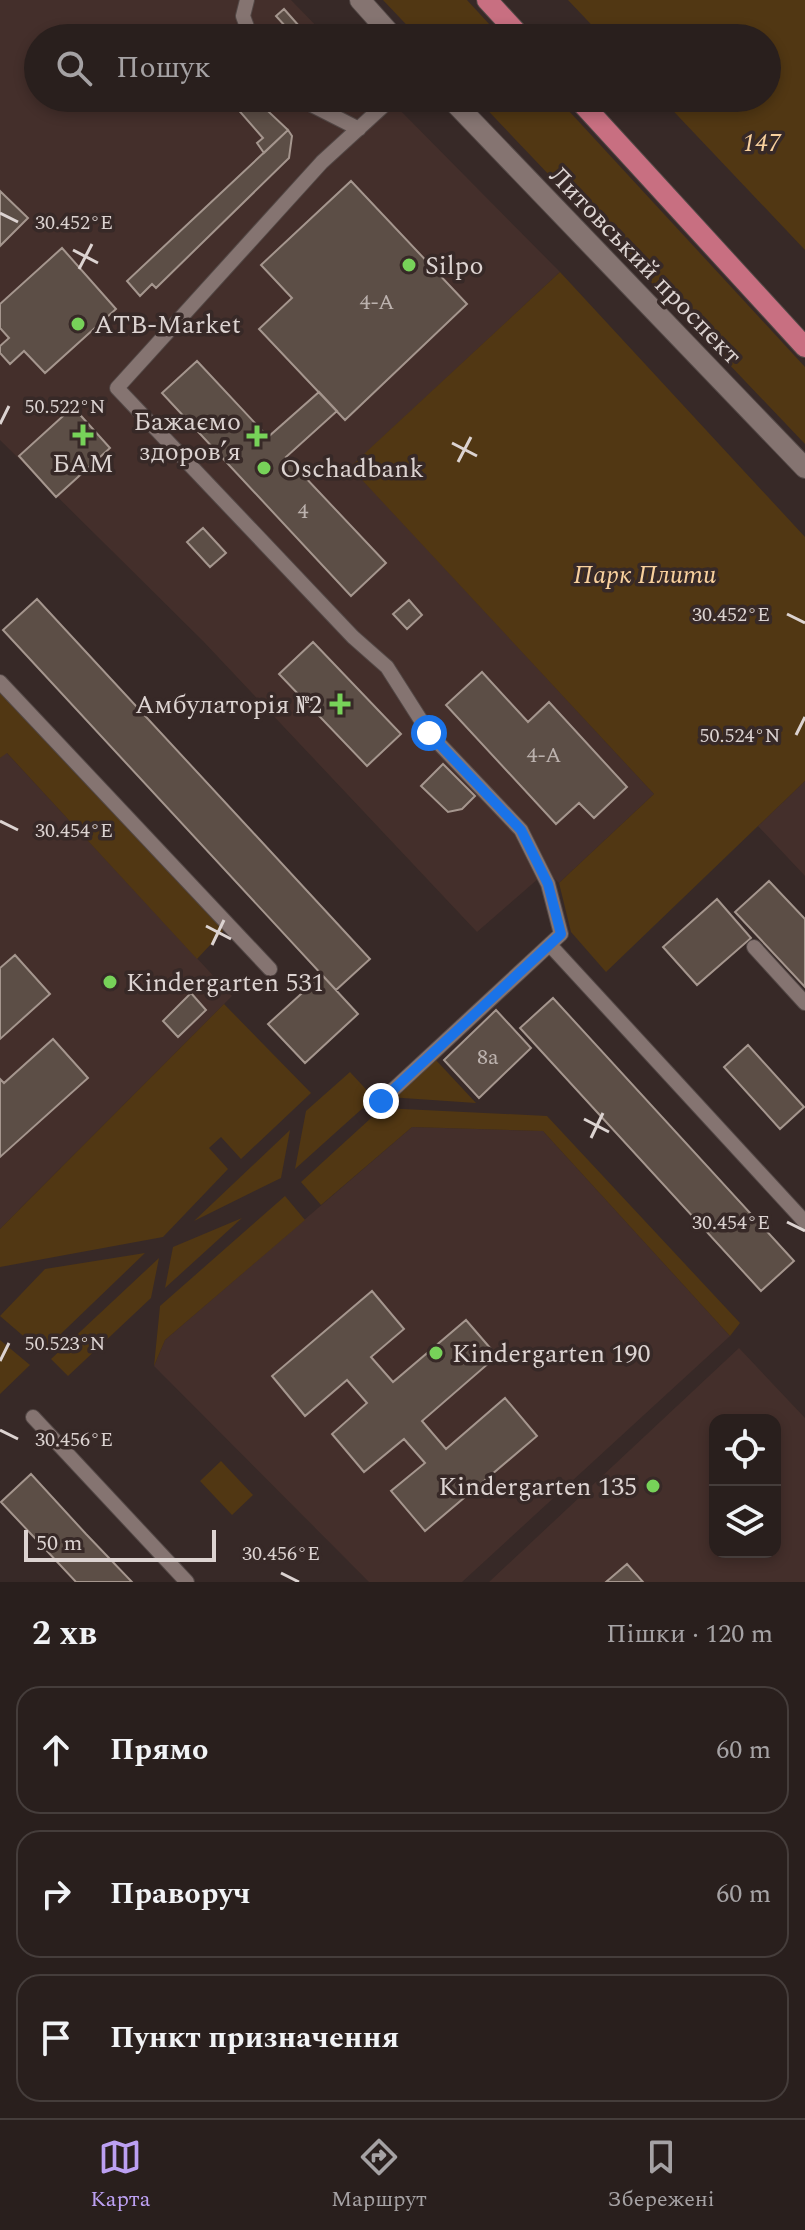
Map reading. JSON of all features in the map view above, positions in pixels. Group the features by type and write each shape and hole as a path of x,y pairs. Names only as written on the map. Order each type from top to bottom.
{"main road":[{"path":"487,0 509,24"},
{"path":"590,112 805,347"}],"street":[{"path":"360,0 381,24"},
{"name":"Литовський проспект","path":"463,112 805,468"}],"lane":[{"path":"246,24 243,16 247,0"},
{"path":"326,112 359,129"},
{"path":"377,112 322,162 117,388 353,637 387,667 429,733 521,830 548,884 561,934 381,1101"},
{"path":"0,682 270,969"},
{"path":"550,945 805,1222"},
{"path":"754,947 805,1003"},
{"path":"33,1417 187,1582"}],"shaded area":[{"path":"0,0 291,0 314,24 24,24 24,112 402,112 560,272 351,467 654,794 559,883 547,871 477,932 203,641 0,440"},
{"name":"Kindergarten 531","path":"6,752 232,996 0,1229 0,758"},
{"path":"805,781 805,876 758,826"},
{"name":"Kindergarten 190","path":"412,1127 543,1131 730,1336 462,1582 369,1582 154,1366 165,1340"},
{"name":"Kindergarten 135","path":"739,1348 805,1418 805,1582 489,1582"}],"green space":[{"path":"383,0 467,0 489,24 406,24"},
{"name":"147","path":"568,0 805,0 805,250 674,112 781,112 781,24 591,24"},
{"path":"489,112 570,112 805,367 805,444"},
{"name":"Парк Плити","path":"560,272 805,537 805,781 606,972 571,932 559,883 654,794 350,467"},
{"path":"0,689 225,929 197,959 7,753 0,758"},
{"path":"224,1004 311,1093 241,1159 221,1137 209,1148 228,1169 163,1237 0,1267 0,1229"},
{"path":"434,1058 476,1103 388,1097"},
{"path":"350,1072 374,1098 295,1169 306,1111"},
{"path":"382,1108 547,1116 740,1323 730,1336 543,1131 412,1127 321,1205 301,1182"},
{"path":"290,1130 281,1178 194,1221"},
{"path":"285,1196 305,1220 165,1340 154,1366 160,1306"},
{"path":"242,1218 165,1288 173,1247"},
{"path":"145,1253 42,1352 0,1316 45,1269"},
{"path":"159,1258 151,1298 68,1376 51,1359"},
{"path":"0,1340 30,1365 0,1394"},
{"path":"221,1461 253,1495 232,1515 200,1481"}],"building":[{"path":"284,9 297,24 283,24 276,16"},
{"path":"240,112 269,112 288,130 264,153 257,143 263,138"},
{"path":"288,130 292,136 289,158 156,288 152,284 140,296 127,281"},
{"path":"351,181 467,304 345,420 259,329 292,298 261,265"},
{"path":"0,191 28,218 0,246"},
{"path":"62,248 116,309 45,373 24,351 10,364 0,353 0,346 9,338 0,328 0,304"},
{"path":"197,361 268,437 319,392 337,411 286,457 386,563 351,596 162,393"},
{"path":"73,407 110,448 56,497 19,456"},
{"path":"203,528 226,553 210,567 187,542"},
{"path":"37,599 370,959 336,990 3,630"},
{"path":"409,600 422,615 407,629 393,614"},
{"name":"Амбулаторія №2","path":"313,642 401,734 367,766 279,674"},
{"path":"482,672 528,722 549,702 627,787 594,818 579,803 556,824 446,705"},
{"path":"443,764 475,796 462,809 448,812 421,786"},
{"path":"769,881 805,919 805,987 735,912"},
{"path":"717,899 751,938 697,985 663,947"},
{"path":"15,955 50,994 0,1039 0,968"},
{"path":"322,975 358,1014 305,1063 268,1024"},
{"path":"191,993 206,1010 178,1037 163,1021"},
{"path":"553,998 794,1261 761,1291 520,1028"},
{"path":"496,1010 531,1048 479,1098 444,1060"},
{"path":"53,1039 88,1078 0,1157 0,1079 4,1083"},
{"path":"748,1045 804,1107 780,1129 724,1067"},
{"path":"372,1291 404,1329 371,1357 393,1382 466,1320 497,1356 422,1421 446,1449 505,1398 537,1436 425,1531 391,1491 425,1463 404,1439 364,1472 332,1434 367,1403 347,1380 305,1416 272,1376"},
{"path":"31,1474 132,1582 76,1582 1,1502"},
{"path":"627,1564 643,1582 606,1582"}],"place":[{"name":"Silpo","path":"409,265"},
{"name":"ATB-Market","path":"78,324"},
{"name":"БАМ","path":"83,435"},
{"name":"Бажаємо здоровʼя","path":"257,436"},
{"name":"Oschadbank","path":"264,468"},
{"name":"Амбулаторія №2","path":"340,704"},
{"name":"Kindergarten 531","path":"110,982"},
{"name":"Kindergarten 190","path":"436,1353"},
{"name":"Kindergarten 135","path":"653,1486"}],"route":[{"path":"381,1101 561,934 548,884 521,830 429,733"}]}
